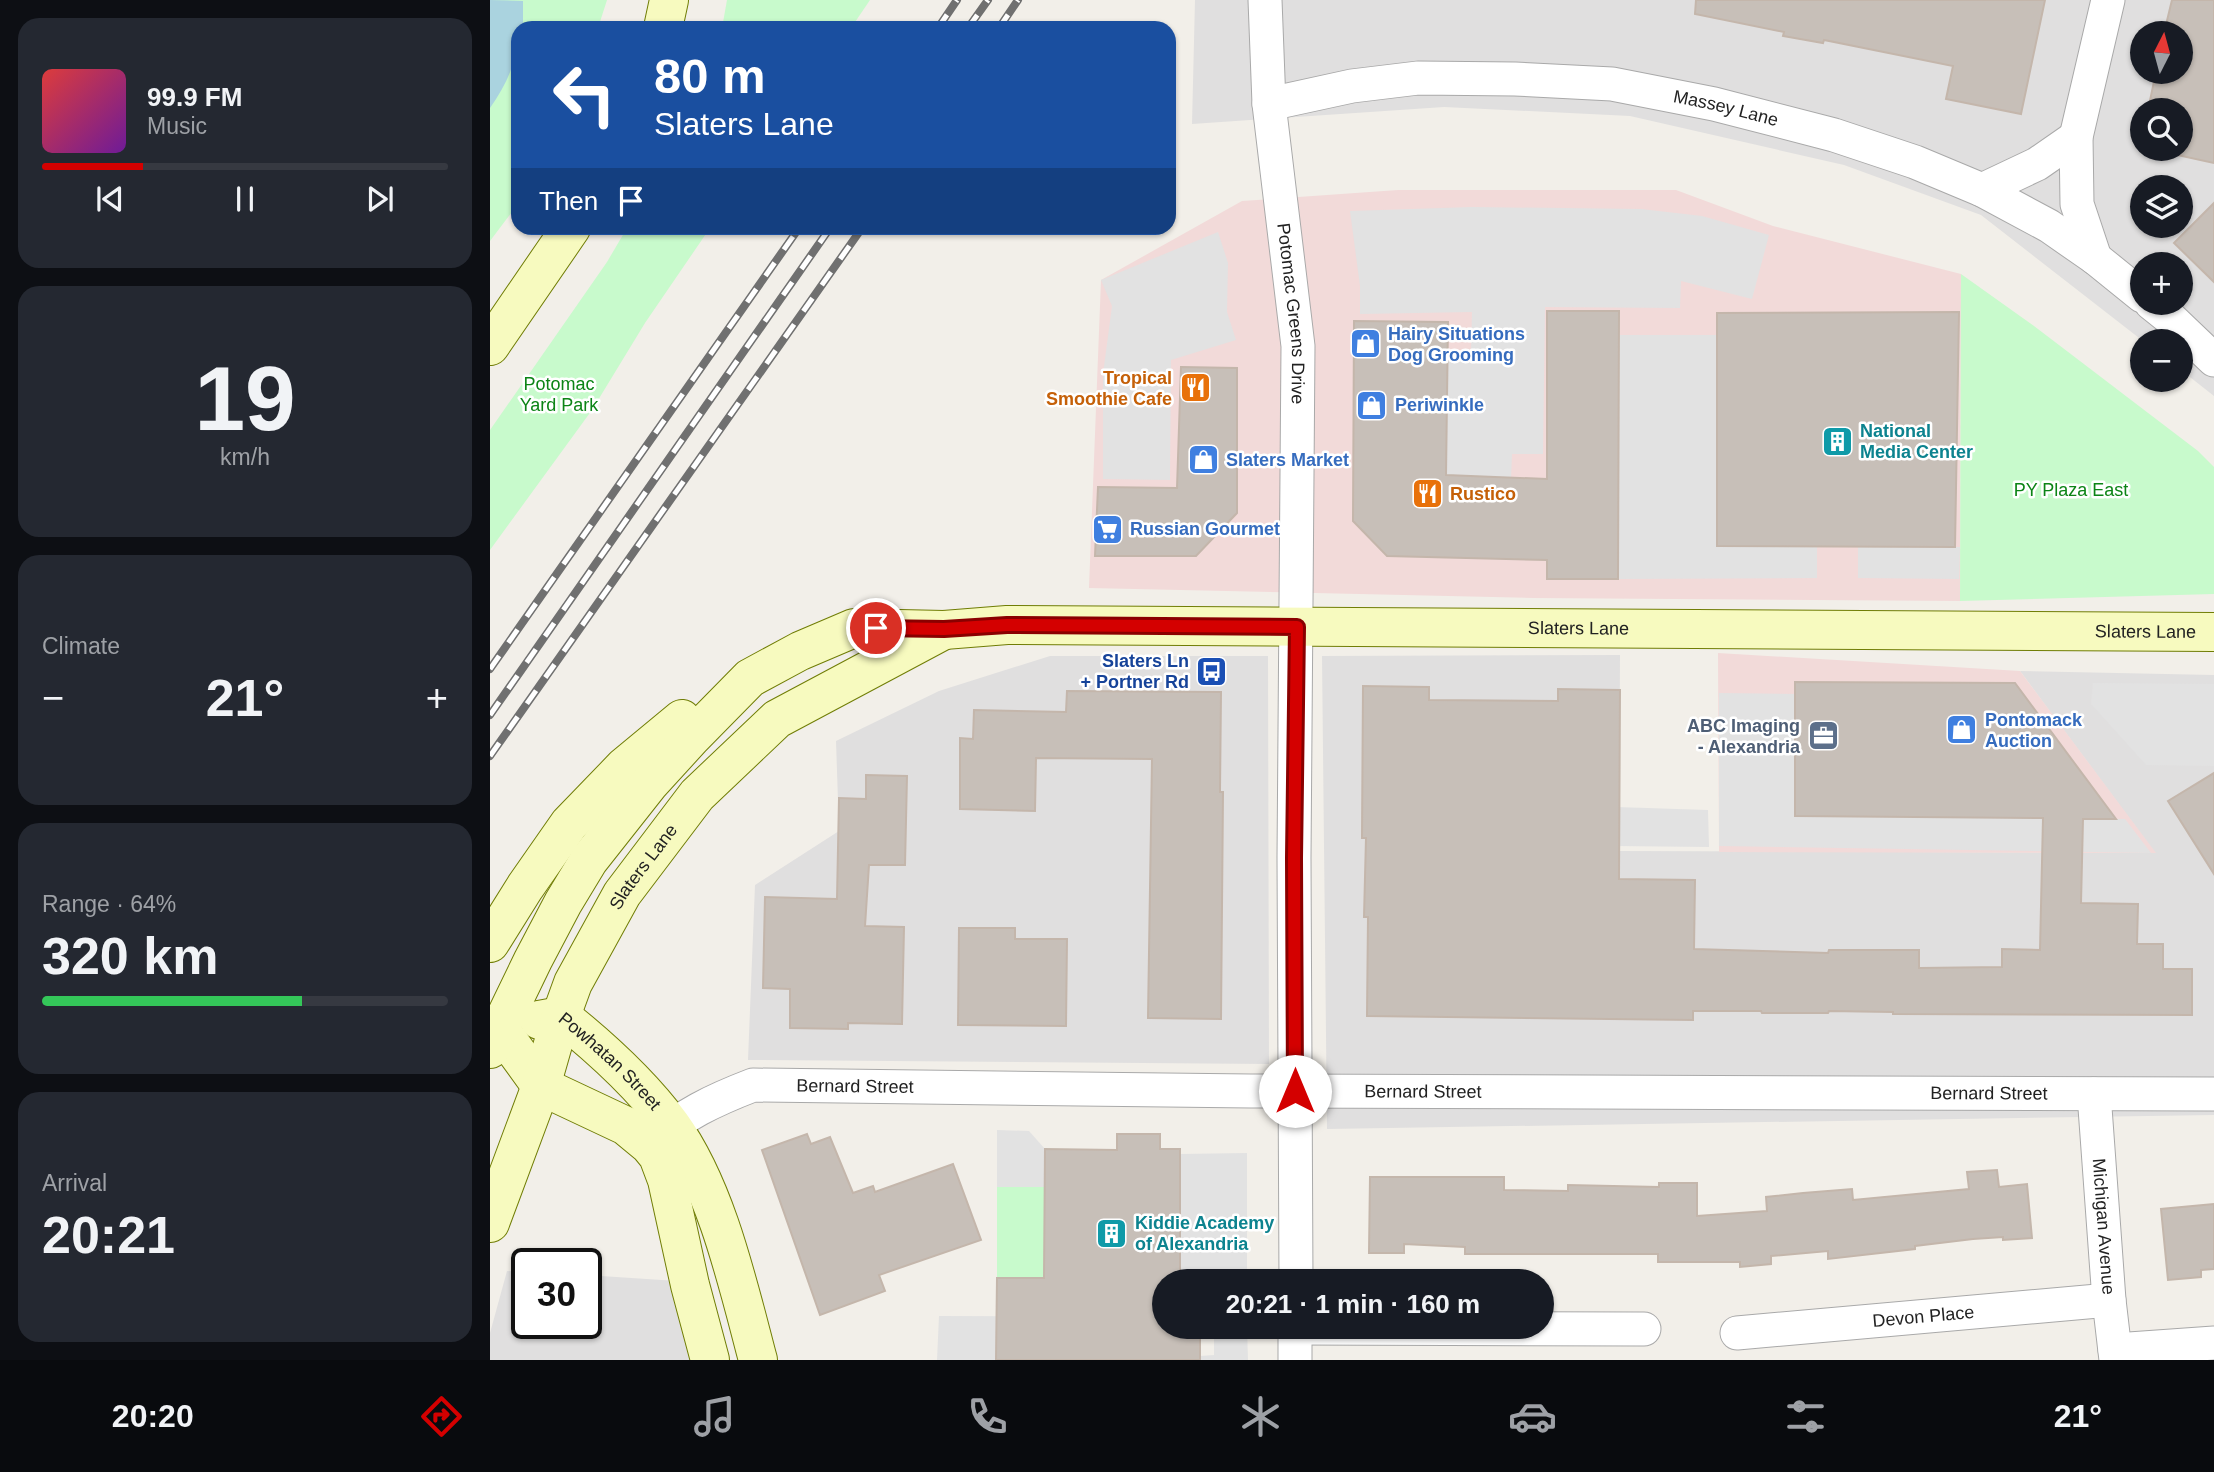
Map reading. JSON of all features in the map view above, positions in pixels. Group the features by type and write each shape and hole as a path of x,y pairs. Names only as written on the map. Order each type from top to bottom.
{"main road":[{"path":"664,21 669,0"},
{"path":"490,346 566,235"},
{"name":"Slaters Lane","path":"495,1038 563,903 589,860 649,784 750,678 800,651 854,628 944,629 1007,625 2214,632"},
{"name":"Slaters Lane","path":"490,1223 541,1086 573,983 622,894 697,795 777,719 944,629"},
{"path":"490,943 569,824 615,776 680,720 750,678"},
{"name":"Powhatan Street","path":"710,1360 667,1180 658,1156 660,1135 607,1054 561,1016 495,1038 541,1086 626,1126 660,1135 689,1155 732,1260 758,1360"}],"street":[{"name":"Potomac Greens Drive","path":"1265,0 1269,104 1298,346 1294,858 1296,1269"},
{"path":"2095,258 2077,204 2076,138 2108,0"},
{"name":"Massey Lane","path":"1269,104 1352,86 1419,78 1612,84 1714,104 1834,135 1914,162 1982,190 2049,226 2130,286"},
{"path":"1982,190 2037,164 2076,138"},
{"path":"2167,315 2214,360"},
{"name":"Bernard Street","path":"660,1135 715,1099 753,1085 1295,1091 2214,1094"},
{"name":"Michigan Avenue","path":"2094,1094 2115,1355"},
{"name":"Devon Place","path":"1737,1333 2109,1300"},
{"path":"1554,1331 1644,1329"},
{"path":"2115,1355 2214,1343"}],"shaded area":[{"path":"1195,0 2214,0 2214,396 2193,379 2193,329 2130,331 1981,215 1844,165 1630,116 1444,107 1192,124"},
{"path":"1398,190 1676,190 1773,226 1961,274 1960,601 1533,598 1089,588 1101,280 1242,201"},
{"path":"1472,207 1641,209 1702,216 1769,235 1752,299 1681,281 1680,308 1545,307 1543,454 1512,454 1511,479 1446,477 1448,354 1471,352 1472,312 1360,314 1360,286 1350,211"},
{"path":"1218,232 1228,263 1227,312 1236,340 1171,360 1170,480 1103,479 1103,374 1112,306 1101,280"},
{"path":"1618,335 1717,335 1817,546 1817,578 1618,579"},
{"path":"1858,546 1960,547 1959,579 1858,578"},
{"path":"1718,653 2020,671 2156,853 1719,852"},
{"path":"1620,655 1619,851 2155,853 2020,671 2214,675 2214,1115 1327,1129 1322,656"},
{"path":"1050,656 1268,656 1269,1064 748,1060 755,885 839,831 836,741 939,691"},
{"path":"2093,683 2214,684 2214,766 2146,765 2091,704"},
{"path":"1719,693 1795,694 1796,816 2125,819 2151,853 1719,846"},
{"path":"1616,807 1708,810 1709,847 1614,846"},
{"path":"997,1130 1029,1131 1045,1149 1045,1187 997,1187"},
{"path":"1247,1153 1247,1269 1180,1269 1180,1154"},
{"path":"507,1271 511,1271 511,1339 602,1339 602,1276 677,1281 703,1360 490,1360 490,1333"},
{"path":"939,1316 1152,1317 1152,1339 1180,1339 1200,1356 1214,1355 1214,1339 1247,1339 1248,1360 937,1360"}],"green space":[{"path":"490,0 607,0 600,21 511,21 511,213 490,241"},
{"path":"727,0 870,0 856,21 723,21"},
{"name":"Potomac Yard Park","path":"623,235 705,235 645,323 592,410 490,550 490,430"},
{"name":"PY Plaza East","path":"1961,274 2198,451 2214,467 2214,594 1960,601"},
{"path":"997,1187 1045,1187 1044,1278 997,1278"}],"water":[{"path":"490,0 523,1 523,21 511,21 511,70 490,108"}],"building":[{"path":"1696,0 2045,0 2021,114 1946,99 1953,66 1824,40 1823,43 1783,36 1784,32 1695,14"},
{"path":"2172,0 2214,0 2214,163 2193,158 2193,98 2151,98 2153,84 2193,84 2193,21 2167,21"},
{"path":"2214,203 2214,282 2193,262 2193,252 2183,252 2174,243 2179,238 2193,238 2193,224"},
{"path":"1547,311 1619,311 1618,579 1547,579 1547,560 1387,556 1353,521 1354,321 1448,322 1446,475 1547,479"},
{"name":"National Media Center","path":"1959,312 1955,547 1717,546 1717,313"},
{"path":"1181,367 1237,368 1237,513 1196,556 1095,556 1098,487 1177,488"},
{"path":"1795,682 2015,683 2116,819 2083,819 2081,903 2138,904 2137,944 2163,944 2163,969 2192,969 2192,1015 1693,1011 1693,1020 1367,1016 1368,917 1364,917 1366,838 1362,838 1363,686 1429,687 1429,700 1558,701 1558,689 1620,690 1619,879 1695,880 1694,949 1828,953 1829,950 1919,950 1919,968 2002,967 2002,949 2040,950 2043,818 1795,816"},
{"path":"1067,691 1221,692 1221,1019 1148,1018 1152,759 1036,758 1035,811 960,809 960,738 973,739 974,710 1066,712"},
{"path":"2214,773 2214,874 2168,801"},
{"path":"866,775 907,776 905,865 869,865 865,926 904,927 902,1024 848,1023 848,1029 790,1028 790,989 763,988 765,897 837,899 839,798 866,799"},
{"path":"959,928 1015,928 1015,939 1067,939 1066,1026 958,1025"},
{"path":"807,1134 811,1144 830,1137 853,1193 873,1186 875,1192 953,1164 981,1240 879,1275 885,1291 820,1315 762,1150"},
{"name":"Kiddie Academy of Alexandria","path":"1117,1134 1160,1134 1160,1149 1180,1149 1180,1269 1152,1269 1152,1339 1200,1339 1200,1360 996,1360 997,1278 1044,1278 1045,1149 1117,1150"},
{"path":"1997,1170 1999,1187 2027,1184 2032,1238 1973,1239 1828,1259 1828,1251 1771,1256 1771,1264 1740,1267 1740,1262 1658,1262 1658,1254 1465,1254 1465,1247 1404,1244 1404,1253 1369,1253 1370,1177 1504,1177 1504,1190 1568,1191 1568,1185 1659,1187 1659,1183 1697,1183 1697,1216 1767,1211 1766,1197 1803,1193 1852,1189 1853,1200 1969,1189 1967,1172"},
{"path":"2214,1204 2214,1269 2201,1270 2201,1277 2168,1280 2161,1209"}],"railway":[{"path":"943,21 957,0"},
{"path":"973,21 988,0"},
{"path":"1004,21 1018,0"},
{"path":"490,669 794,235"},
{"path":"490,715 825,235"},
{"path":"490,756 857,235"}],"place":[{"name":"Hairy Situations Dog Grooming","path":"1365,344"},
{"name":"Tropical Smoothie Cafe","path":"1195,388"},
{"name":"Periwinkle","path":"1372,405"},
{"name":"National Media Center","path":"1837,441"},
{"name":"Slaters Market","path":"1203,460"},
{"name":"Rustico","path":"1427,494"},
{"name":"Russian Gourmet","path":"1107,529"},
{"name":"Slaters Ln + Portner Rd","path":"1212,671"},
{"name":"Pontomack Auction","path":"1962,730"},
{"name":"ABC Imaging - Alexandria","path":"1823,736"},
{"name":"Kiddie Academy of Alexandria","path":"1112,1233"}],"route":[{"path":"876,628 944,629 1007,625 1297,627 1295,1091"}]}
